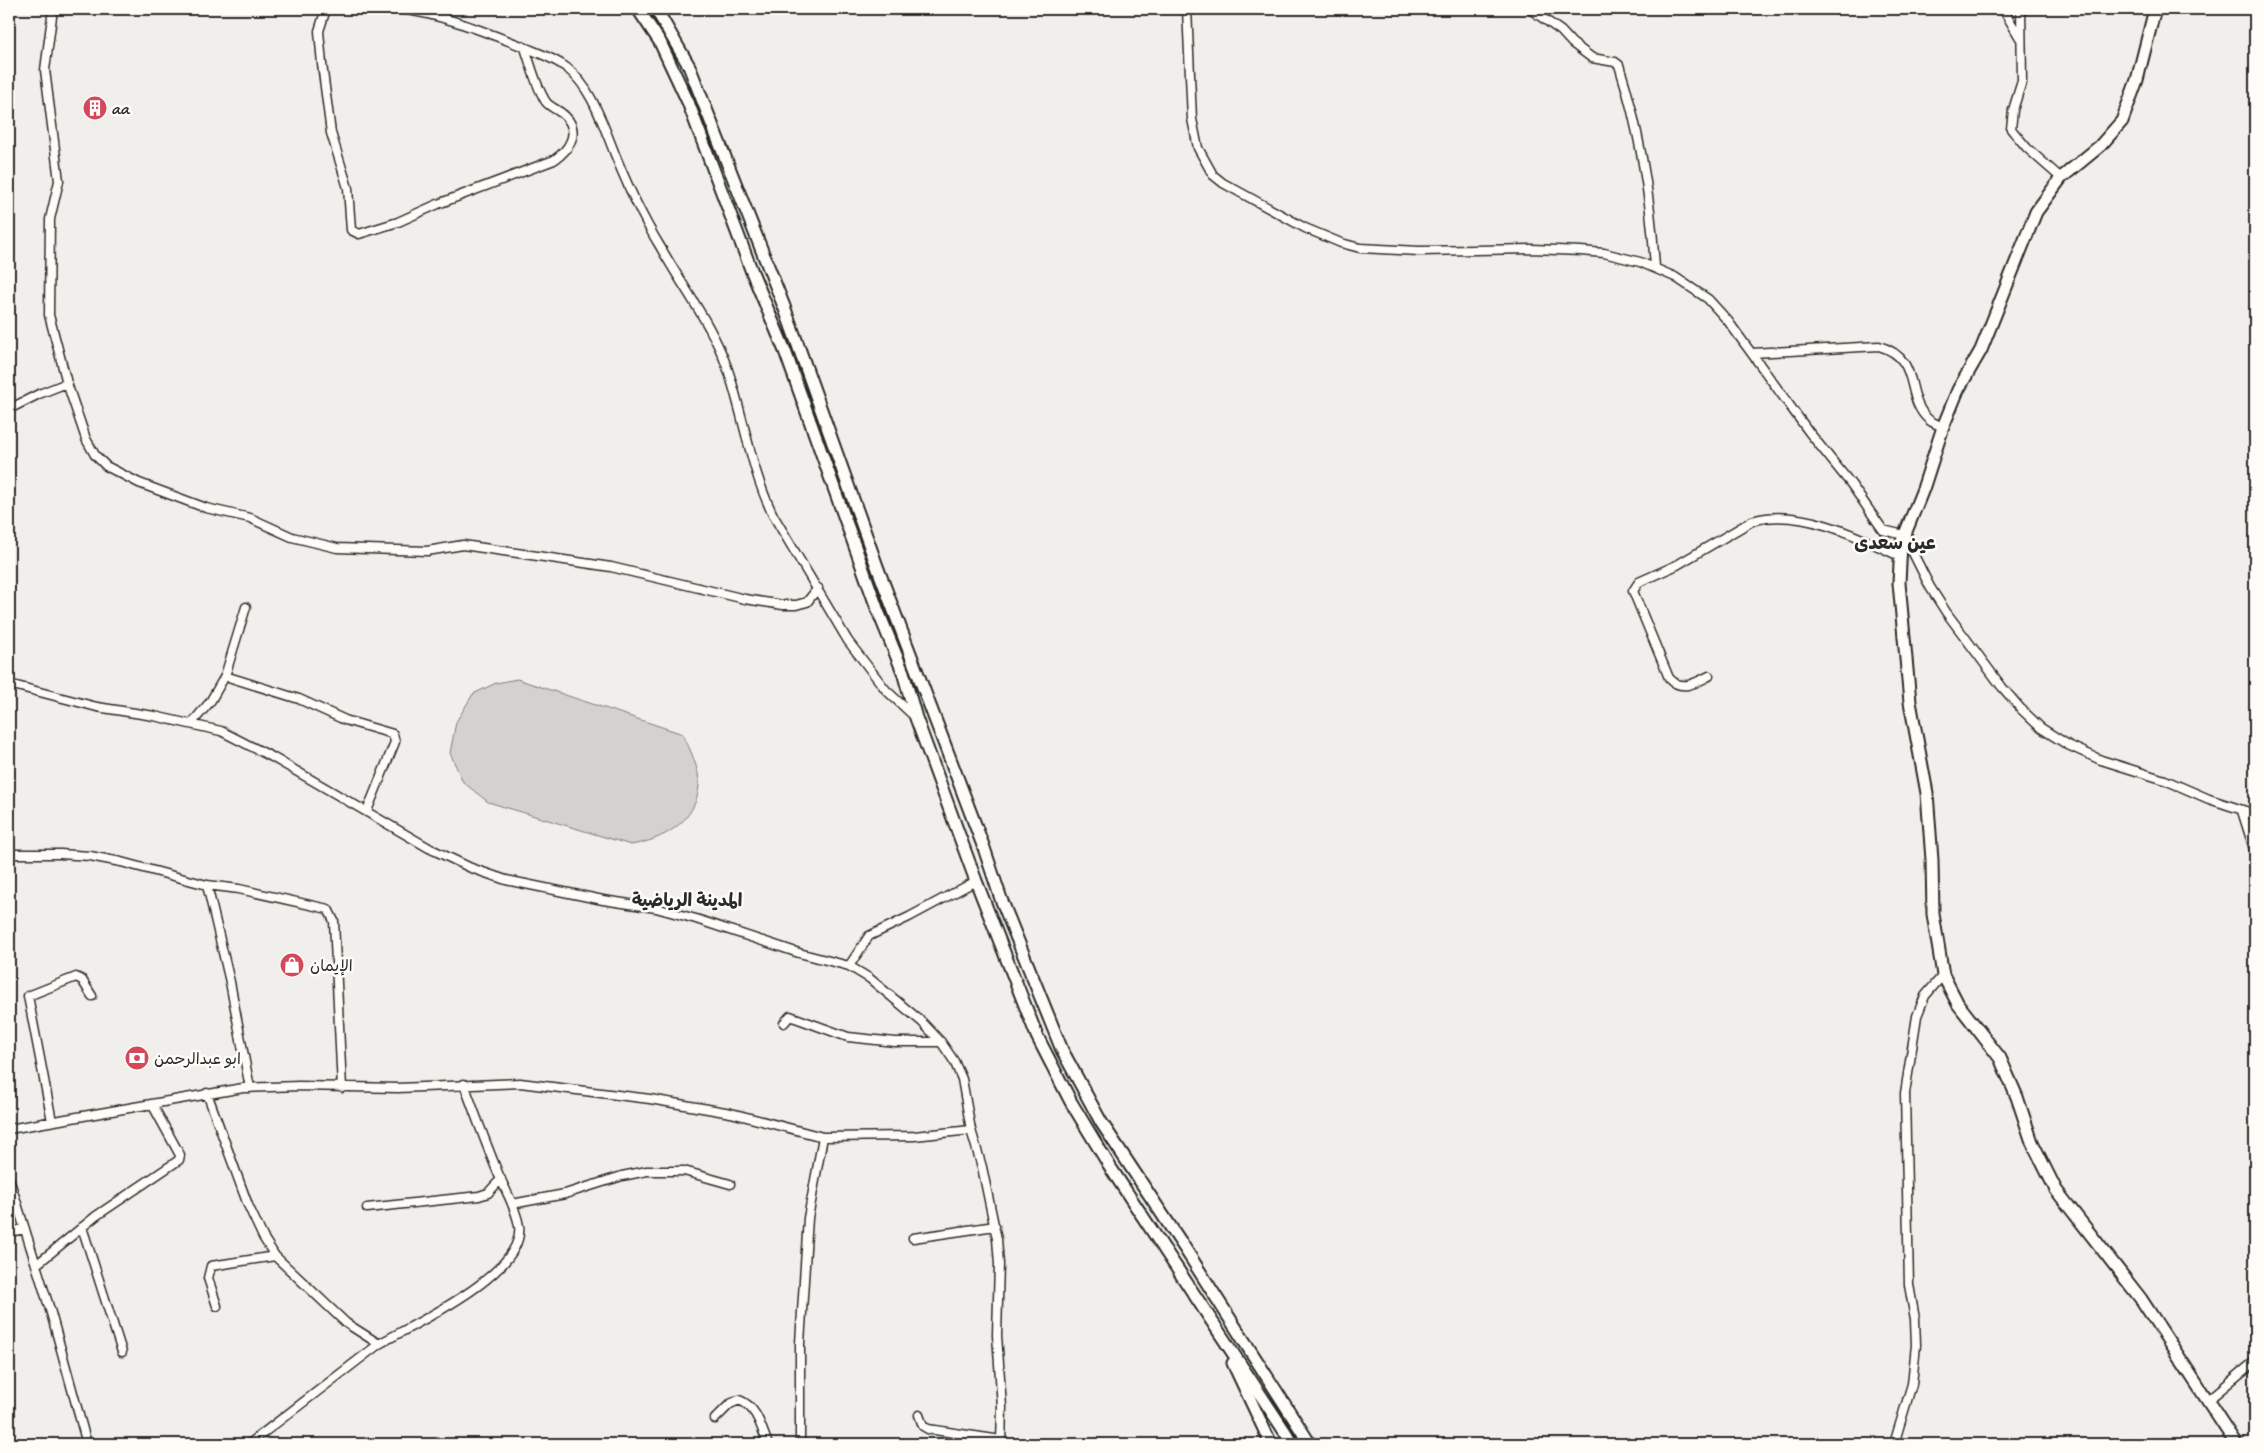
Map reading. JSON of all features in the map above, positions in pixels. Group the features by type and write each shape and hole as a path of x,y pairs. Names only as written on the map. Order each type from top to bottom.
{"main road":[{"path":"638,9 660,42 688,102 752,272 785,351 878,611 903,672 916,718 976,882 1037,1036 1050,1064 1112,1170 1293,1444"},
{"path":"656,9 689,66 751,221 878,569 984,848 1001,899 1062,1050 1101,1122 1184,1246 1310,1444"},
{"path":"2155,9 2137,80 2122,121 2100,146 2061,178 2036,212 1981,350 1958,390 1943,427 1920,496 1904,535 1899,556 1899,583 1910,702 1927,793 1932,860 1933,914 1943,975 1958,1004 2000,1058 2017,1097 2032,1142 2056,1190 2141,1299 2236,1444"},
{"path":"1215,1325 1271,1444"}],"street":[{"path":"53,9 45,70 59,181 50,220 49,316 66,383 86,439 95,455 106,466 172,496 206,508 250,518 292,537 337,548 428,551 464,545 611,567 745,599 783,605 796,605 807,602 818,588"},
{"path":"326,9 319,30 331,133 348,188 351,230 360,234 398,222 438,204 554,160 568,150 572,136 571,125 564,115 548,104 525,48"},
{"path":"400,9 460,22 556,61 577,78 598,112 620,167 649,228 714,337 726,366 749,453 764,495 778,522 848,641 886,690 916,718"},
{"path":"1188,9 1192,119 1198,148 1213,175 1241,194 1304,228 1360,248 1419,251 1532,249 1581,251 1622,257 1656,268 1681,280 1708,299 1728,321 1884,530 1904,535 1930,587 1946,612 2002,687 2032,720 2056,738 2087,754 2165,780 2242,811 2255,814"},
{"path":"1530,9 1561,31 1572,44 1592,58 1610,61 1619,66 1639,141 1656,268"},
{"path":"2002,9 2021,40"},
{"path":"2021,9 2022,81 2013,110 2011,129 2027,148 2061,178"},
{"path":"1752,353 1878,346 1889,349 1899,356 1906,366 1918,405 1930,420 1943,427"},
{"path":"9,409 66,383"},
{"path":"1709,676 1687,686 1674,684 1669,678 1633,591 1639,582 1677,564 1752,520 1764,517 1778,516 1820,525 1870,542 1899,556"},
{"path":"191,724 210,702 225,676 246,606"},
{"path":"225,676 300,699 345,720 393,734 395,742 367,811"},
{"path":"9,684 97,707 154,716 221,731 244,741 429,848 470,868 506,880 603,900 656,908 696,918 799,953 850,966 908,1009 941,1042 954,1061 962,1079 971,1130 982,1167 995,1226 998,1264 996,1335 1002,1407 1001,1442 928,1429 923,1426 919,1415"},
{"path":"2242,811 2255,852"},
{"path":"9,854 90,856 122,862 207,884 322,906 332,913 334,921 342,1088"},
{"path":"850,966 869,936 976,882"},
{"path":"207,884 230,982 250,1088"},
{"path":"1894,1444 1912,1384 1916,1345 1915,1319 1909,1285 1905,1093 1917,1016 1925,996 1943,975"},
{"path":"52,1121 28,996 76,978 82,980 92,996"},
{"path":"784,1023 790,1016 848,1037 895,1042 941,1042"},
{"path":"9,1129 207,1093 250,1088 299,1086 398,1088 520,1083 629,1095 731,1113 823,1137 930,1135 971,1130"},
{"path":"249,1444 380,1344 448,1306 488,1279 514,1249 519,1235 519,1226 464,1084"},
{"path":"207,1093 248,1205 263,1237 275,1256 346,1323 380,1344"},
{"path":"36,1265 82,1228 178,1160 180,1155 152,1104"},
{"path":"800,1444 800,1344 808,1218 823,1137"},
{"path":"512,1204 565,1194 622,1176 647,1171 684,1171 730,1184"},
{"path":"9,1178 87,1444"},
{"path":"367,1208 479,1196 488,1193 501,1179"},
{"path":"913,1238 995,1226"},
{"path":"82,1228 122,1352"},
{"path":"9,1232 25,1229"},
{"path":"218,1306 208,1278 210,1266 275,1256"},
{"path":"2207,1401 2255,1361"},
{"path":"715,1419 730,1404 739,1400 743,1401 756,1416 767,1443"}],"shaded area":[{"path":"517,679 683,734 694,760 699,780 697,799 685,819 666,834 643,843 631,845 488,802 463,782 450,753 456,722 473,694 496,683"}],"place":[{"name":"aa","path":"95,108"},
{"name":"الإيمان","path":"292,965"},
{"name":"ابو عبدالرحمن","path":"137,1058"}],"district":[{"name":"عين سعدى","path":"1895,542"},
{"name":"المدينة الرياضية","path":"687,900"}]}
